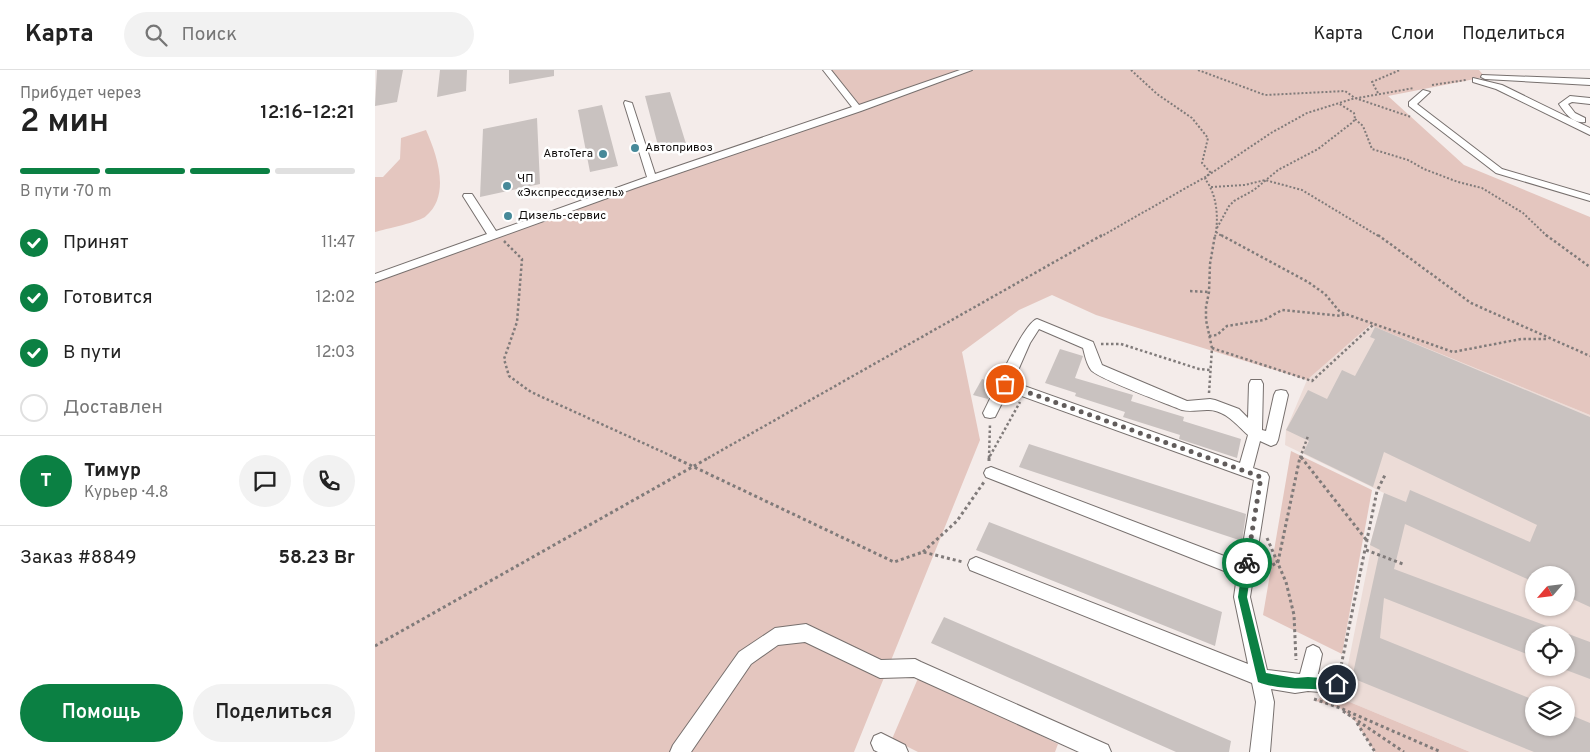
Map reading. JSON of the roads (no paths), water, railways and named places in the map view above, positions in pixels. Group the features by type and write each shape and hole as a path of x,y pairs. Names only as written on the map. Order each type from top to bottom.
{"street":[{"path":"827,70 858,109"},
{"path":"375,278 652,179 968,70"},
{"path":"1485,77 1590,82"},
{"path":"1476,80 1499,87 1590,132"},
{"path":"1499,87 1590,90"},
{"path":"1424,88 1412,104 1499,171 1590,198"},
{"path":"1590,101 1571,99 1563,104 1572,115 1590,123"},
{"path":"628,103 652,179"},
{"path":"468,196 494,236"},
{"path":"990,413 1024,342 1037,323 1089,345 1092,359 1097,368 1157,395 1187,406 1210,404 1234,413 1255,433 1271,440 1281,395"},
{"path":"1005,384 1261,477 1243,597 1265,702 1262,742 1259,752"},
{"path":"1245,471 1255,433 1256,384"},
{"path":"990,465 1245,575"},
{"path":"976,565 1261,678 1341,685"},
{"path":"680,752 745,658 775,637 806,633 880,669 915,668 1101,752"},
{"path":"1302,683 1313,654"}],"place":[{"name":"Автопривоз","path":"635,148"},
{"name":"АвтоТега","path":"603,154"},
{"name":"ЧП «Экспрессдизель»","path":"507,186"},
{"name":"Дизель-сервис","path":"508,216"}]}
